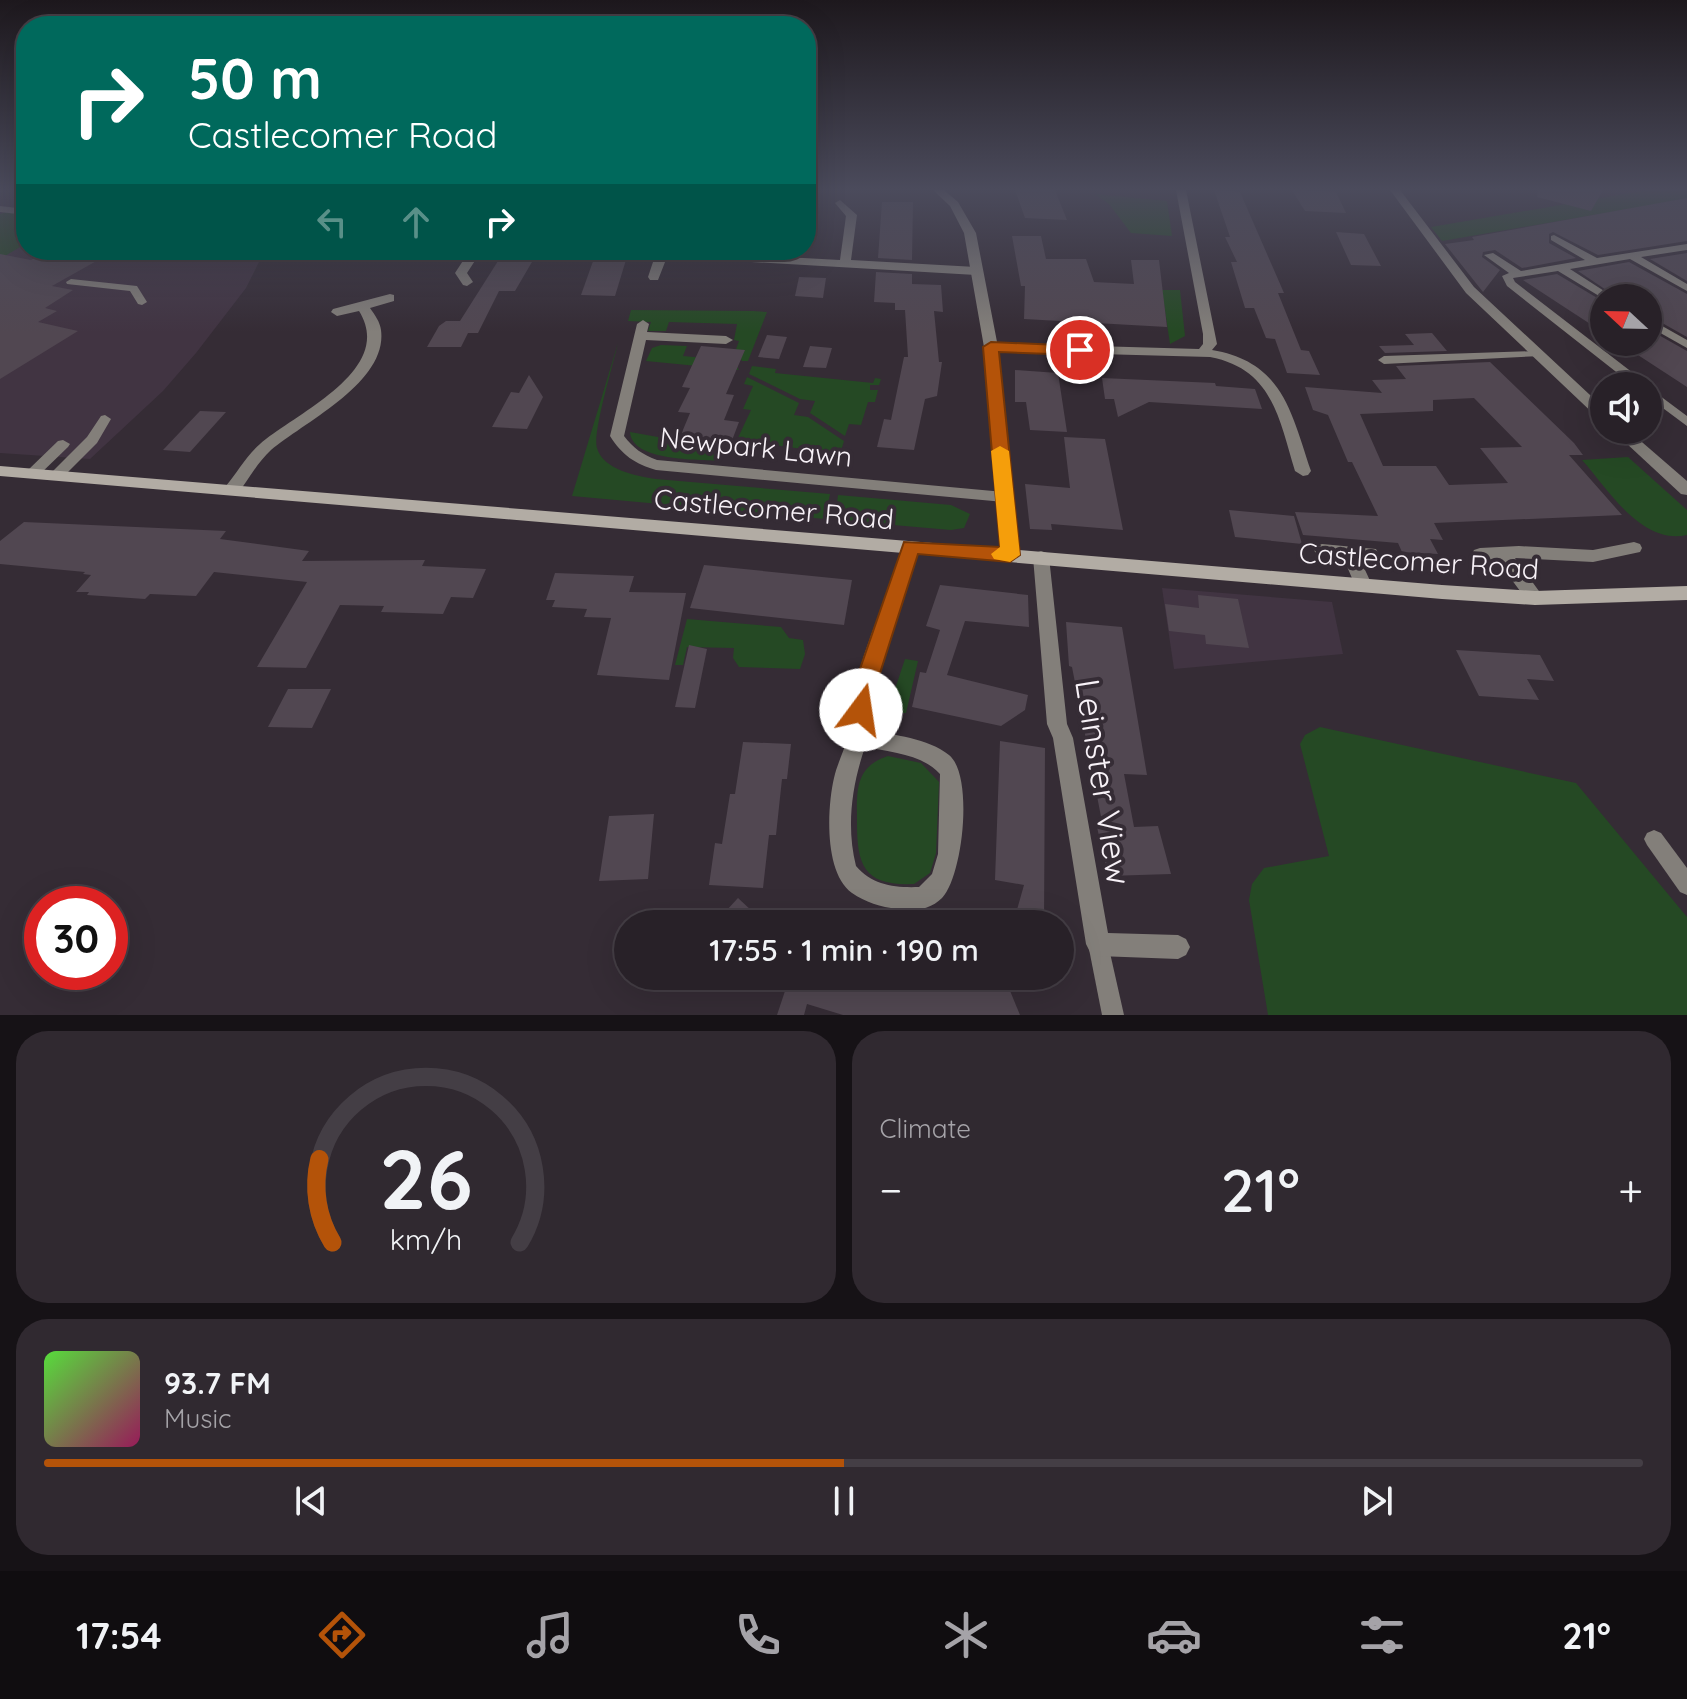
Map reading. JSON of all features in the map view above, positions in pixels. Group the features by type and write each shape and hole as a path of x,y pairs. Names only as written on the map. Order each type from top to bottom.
{"main road":[{"name":"Castlecomer Road","path":"0,471 1535,598 1687,593"}],"street":[{"path":"845,263 849,237"},
{"path":"971,237 991,347 1010,555"},
{"path":"1190,237 1209,334 1210,344 1205,350"},
{"path":"1431,237 1470,290 1590,403"},
{"path":"467,282 461,273 469,260"},
{"path":"654,277 659,260"},
{"path":"795,260 976,271"},
{"path":"337,312 390,298"},
{"path":"231,491 262,450 327,405 365,364 376,330 363,306"},
{"name":"Newpark Lawn","path":"726,340 642,330 617,436 624,448 637,459 656,465 1004,497"},
{"path":"991,347 1186,354 1205,350 1238,360 1273,390 1303,471"},
{"path":"1635,444 1687,490"},
{"path":"858,732 935,757 948,768 952,782 950,855 945,876 932,891 914,900 886,897 866,889 849,875 846,867 843,786 858,732 863,692 911,547"},
{"path":"1480,554 1526,552 1605,556 1634,548"},
{"path":"1322,550 1370,553"},
{"path":"1349,552 1363,585"},
{"path":"1503,555 1535,598"},
{"name":"Leinster View","path":"1041,557 1057,724 1063,738 1098,944"},
{"path":"1098,944 1178,947"}],"lane":[{"path":"1554,238 1594,261"},
{"path":"1624,372 1511,284 1507,276 1687,247"},
{"path":"1489,255 1517,273"},
{"path":"1630,255 1687,288"},
{"path":"1559,267 1590,286"},
{"path":"1668,277 1687,274"},
{"path":"71,282 133,288 142,302"},
{"path":"1662,330 1687,345"},
{"path":"1384,360 1537,354"},
{"path":"1662,402 1687,422"},
{"path":"56,476 92,440 105,419"},
{"path":"32,474 63,444"},
{"path":"1654,839 1687,885"},
{"name":"Leinster View","path":"1098,944 1113,1015"}],"shaded area":[{"path":"0,237 16,237 16,260 260,260 246,288 196,353 163,391 90,459 0,453"},
{"path":"1162,588 1332,602 1343,654 1174,669"}],"green space":[{"path":"0,237 16,237 16,249 0,259"},
{"path":"1439,237 1463,237 1442,241"},
{"path":"1162,290 1180,290 1185,336 1170,344"},
{"path":"631,310 767,312 748,361 742,361 736,349 739,341 734,340 737,324 669,322 666,331 648,331 651,322 628,321"},
{"path":"618,343 596,440 600,456 606,462 622,471 656,479 830,494 825,519 572,496"},
{"path":"661,345 687,346 683,356 726,360 729,354 739,370 646,361 652,348"},
{"path":"752,366 776,369 775,373 873,383 875,378 881,379 879,385 870,385 870,390 878,390 875,402 868,402 861,425 849,424 845,436 810,413 815,401 800,399 749,374"},
{"path":"747,377 799,403 794,415 808,417 844,441 840,454 737,440 751,410 743,409 753,386 744,384"},
{"path":"630,432 726,449 721,461 668,457 642,449 634,442"},
{"path":"1628,457 1687,510 1687,535 1670,536 1641,524 1615,500 1582,460"},
{"path":"838,495 951,505 970,514 964,528 951,530 835,520"},
{"path":"687,619 781,627 789,638 803,640 805,654 800,669 739,667 733,658 734,648 687,647 683,665 675,665"},
{"path":"905,659 918,661 906,713 892,713 893,695"},
{"path":"1320,727 1576,783 1687,917 1687,1015 1268,1015 1249,900 1252,884 1264,868 1329,856 1300,744 1305,735"},
{"path":"888,756 921,763 939,782 936,853 930,873 914,884 884,882 874,877 867,871 859,851 857,812 860,782 869,767"}],"building":[{"path":"879,237 912,237 912,260 878,258"},
{"path":"1012,237 1041,237 1046,259 1086,259 1094,282 1134,284 1131,260 1159,260 1167,327 1024,319 1025,286 1021,286"},
{"path":"1225,237 1260,237 1284,293 1278,293 1301,350 1309,351 1320,375 1287,373 1275,339 1266,338 1254,308 1245,308 1231,262 1237,262"},
{"path":"1338,237 1366,237 1381,266 1351,265"},
{"path":"1472,237 1549,237 1549,243 1576,258 1522,268 1495,250 1483,252 1482,257 1500,270 1483,292 1445,244 1474,240"},
{"path":"1564,237 1687,237 1687,241 1598,255"},
{"path":"1687,253 1687,281 1650,259"},
{"path":"0,254 16,257 16,260 98,260 52,286 73,290 45,308 57,311 38,322 78,331 0,379"},
{"path":"499,260 533,260 515,291 499,291 478,333 468,333 461,347 427,347 439,326 446,321 460,321"},
{"path":"593,260 626,260 615,296 581,295"},
{"path":"1629,262 1687,294 1687,337 1662,323 1662,284 1597,284 1578,271"},
{"path":"876,272 912,274 912,284 941,285 943,312 934,311 939,362 942,362 937,396 925,399 914,450 877,447 884,419 891,420 904,357 908,357 905,310 895,310 895,303 874,302"},
{"path":"1557,274 1590,294 1590,324 1523,280"},
{"path":"799,277 826,278 823,298 795,296"},
{"path":"1432,333 1447,351 1385,353 1379,346 1414,345 1405,334"},
{"path":"767,335 787,337 779,359 758,357"},
{"path":"1662,337 1687,351 1687,387 1639,356 1662,356"},
{"path":"701,346 745,350 726,394 734,395 724,420 739,422 731,443 680,437 690,413 678,412 690,388 682,387"},
{"path":"810,346 832,348 826,368 803,367"},
{"path":"1490,362 1574,443 1583,455 1569,455 1622,515 1434,523 1443,540 1430,539 1438,554 1402,552 1398,543 1303,535 1295,512 1378,516 1352,462 1348,462 1328,415 1313,410 1305,387 1382,393 1372,380 1406,379 1396,366","holes":["1474,398 1522,447 1480,448 1508,483 1449,485 1436,466 1383,466 1360,414 1433,411 1433,400"]},
{"path":"1015,370 1058,373 1067,432 1030,430 1026,402 1015,402"},
{"path":"529,375 543,397 527,429 492,427 511,392 519,393"},
{"path":"1102,378 1215,383 1216,386 1255,389 1262,409 1149,402 1118,417 1114,399 1105,399"},
{"path":"200,411 226,412 190,452 163,450"},
{"path":"1064,437 1105,439 1123,530 1051,524 1052,530 1030,529 1025,484 1070,488"},
{"path":"1229,510 1294,516 1302,544 1235,537"},
{"path":"24,522 226,531 220,539 309,551 302,561 425,560 422,566 486,569 473,598 451,597 443,614 381,612 384,606 340,605 306,668 257,667 307,582 214,572 196,596 150,594 145,599 87,595 89,592 76,592 91,575 83,574 85,572 0,564 0,541"},
{"path":"704,565 852,580 844,625 690,608"},
{"path":"555,573 634,576 629,592 686,593 669,680 597,675 611,618 584,617 587,609 552,607 555,600 546,600"},
{"path":"940,585 1028,595 1029,627 965,621 947,675 1028,695 1025,710 1001,726 912,707 920,672 926,673 940,630 926,626"},
{"path":"1198,595 1238,599 1249,648 1206,644 1205,635 1169,631 1165,604 1199,608"},
{"path":"1066,622 1122,627 1147,775 1124,774 1134,827 1158,826 1171,874 1108,876 1097,827 1103,827 1072,667 1069,666"},
{"path":"689,645 707,649 695,708 675,707"},
{"path":"1456,650 1540,655 1554,681 1527,679 1539,700 1479,696"},
{"path":"288,689 331,689 312,728 268,727"},
{"path":"1000,741 1045,748 1044,910 1017,910 1024,885 995,880"},
{"path":"743,742 791,744 787,779 782,779 776,835 769,835 763,888 709,885 715,843 722,844 730,794 735,794"},
{"path":"654,814 648,879 599,881 609,816"},
{"path":"738,898 751,910 727,910"},
{"path":"785,990 1010,990 1020,1015 843,1015 807,1004 804,1015 777,1015"}],"slow traffic":[{"path":"1000,451 1010,555 1001,554"}],"route":[{"path":"861,710 863,692 911,547 1010,555 991,347 1080,350"}]}
